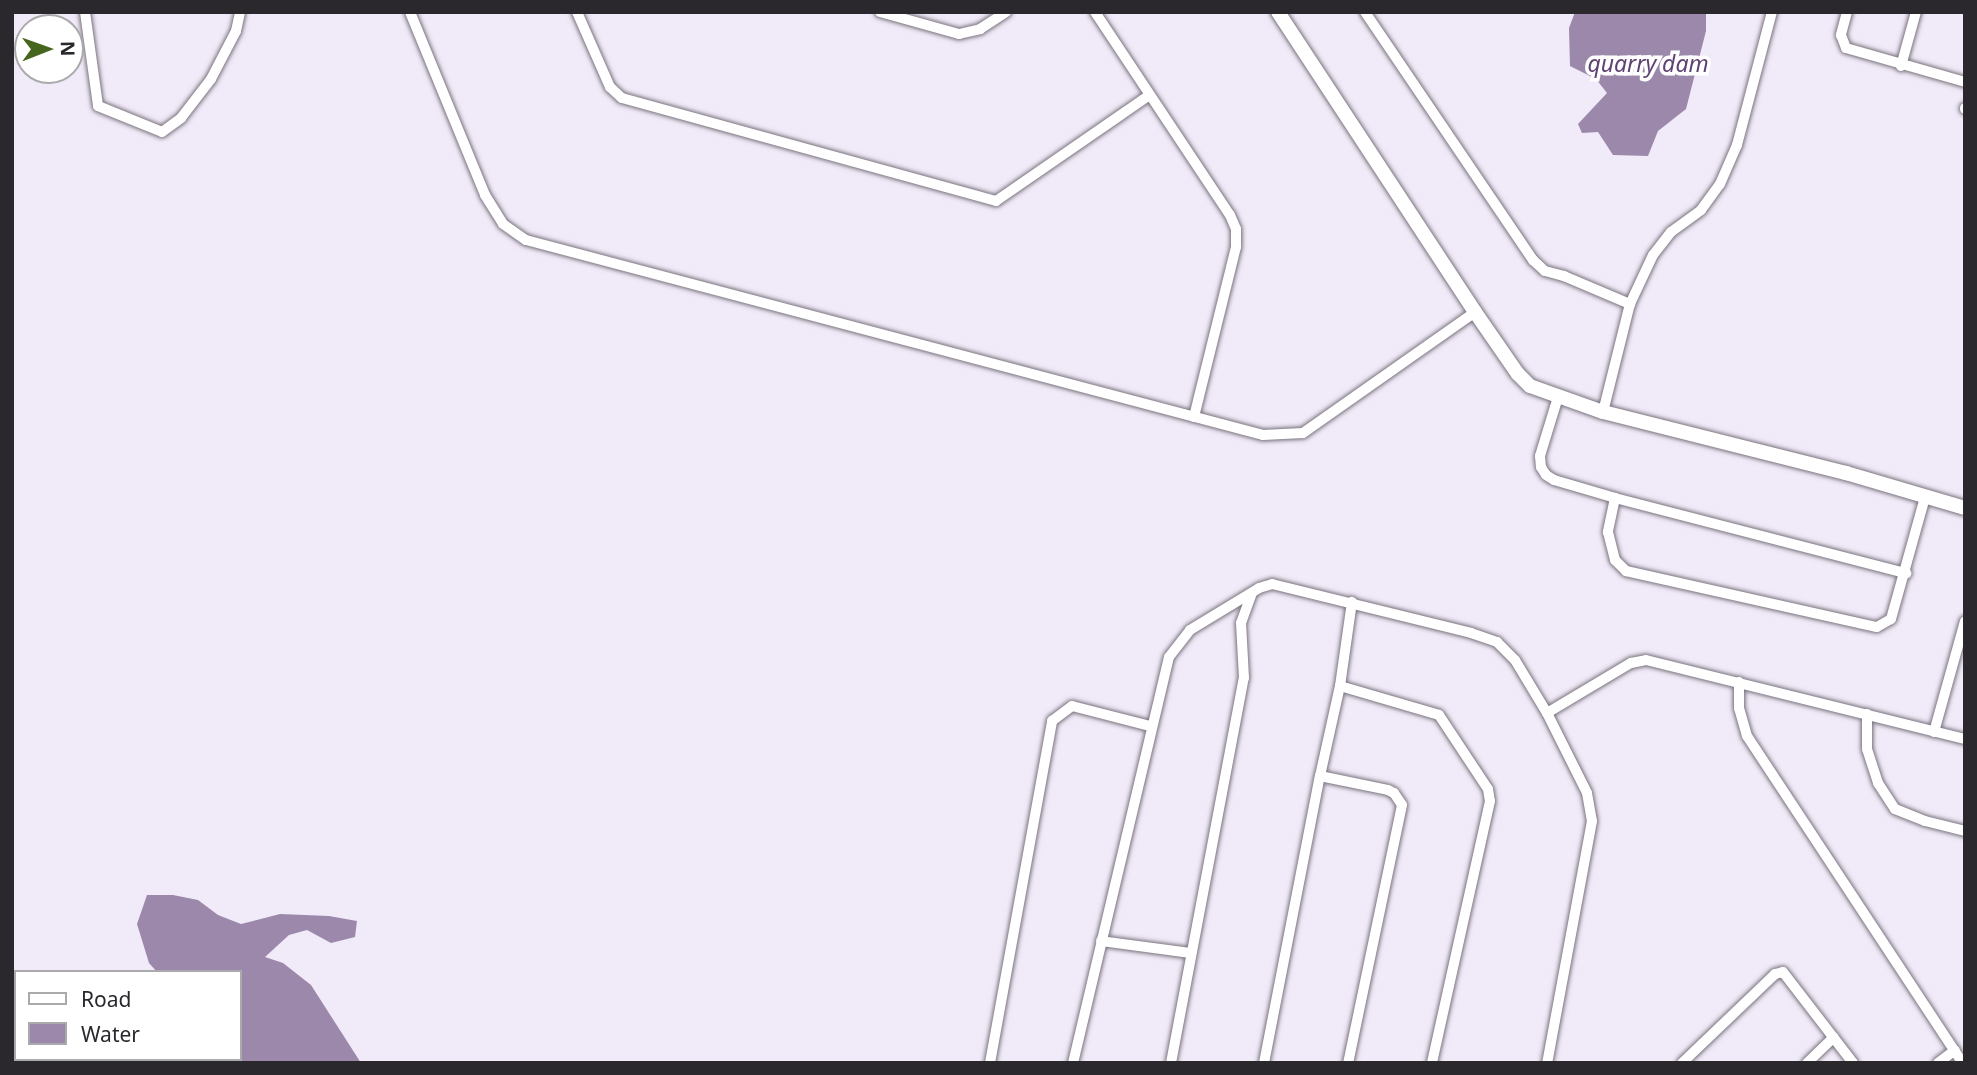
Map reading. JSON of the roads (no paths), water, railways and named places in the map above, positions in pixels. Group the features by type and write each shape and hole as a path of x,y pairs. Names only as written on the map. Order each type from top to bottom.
{"street":[{"path":"85,12 99,106 162,132 181,118 211,79 236,31 240,12"},
{"path":"410,12 485,195 503,224 526,240 1263,435 1303,433 1475,312"},
{"path":"577,12 610,87 622,98 996,201 1148,96"},
{"path":"880,12 959,34 980,29 1006,12"},
{"path":"1096,12 1148,96 1230,215 1236,229 1236,247 1194,417"},
{"path":"1278,12 1475,312 1518,374 1530,386 1603,412 1846,473 1965,508"},
{"path":"1365,12 1533,260 1545,271 1564,276 1630,304"},
{"path":"1603,412 1630,304 1653,255 1671,232 1700,210 1720,184 1750,106 1772,12"},
{"path":"1847,12 1841,35 1846,48 1901,66 1965,82"},
{"path":"1901,66 1916,12"},
{"path":"1558,397 1540,456 1541,467 1546,475 1554,480 1906,573"},
{"path":"1615,498 1608,533 1615,559 1626,571 1877,627 1891,619 1925,498"},
{"path":"1073,1063 1150,726 1169,657 1176,644 1199,625 1272,584 1352,602 1497,642 1515,660 1548,713 1587,793 1592,821 1547,1063"},
{"path":"1171,1063 1241,692 1245,658 1241,623 1252,593"},
{"path":"1264,1063 1340,686 1352,602"},
{"path":"1934,732 1960,658 1965,621"},
{"path":"1548,713 1638,660 1739,682 1965,739"},
{"path":"1739,682 1739,708 1747,736 1963,1063"},
{"path":"1340,686 1439,715 1488,789 1490,801 1432,1063"},
{"path":"990,1063 1052,721 1072,706 1150,726"},
{"path":"1867,714 1867,749 1878,783 1895,808 1925,821 1965,831"},
{"path":"1320,776 1388,790 1394,793 1402,804 1348,1063"},
{"path":"1101,941 1191,953"},
{"path":"1682,1063 1778,972 1787,975 1853,1063"},
{"path":"1807,1063 1834,1037"},
{"path":"1938,1063 1955,1050"}],"water":[{"name":"quarry dam","path":"1575,12 1706,12 1706,31 1686,109 1658,131 1648,156 1613,155 1598,132 1582,133 1578,124 1607,93 1596,79 1570,66 1569,28"},
{"path":"147,895 173,895 198,900 218,915 241,924 280,914 329,916 357,921 355,937 331,943 307,930 289,935 265,957 283,963 311,985 361,1063 193,1063 242,1061 242,970 155,970 149,963 137,924"}]}
